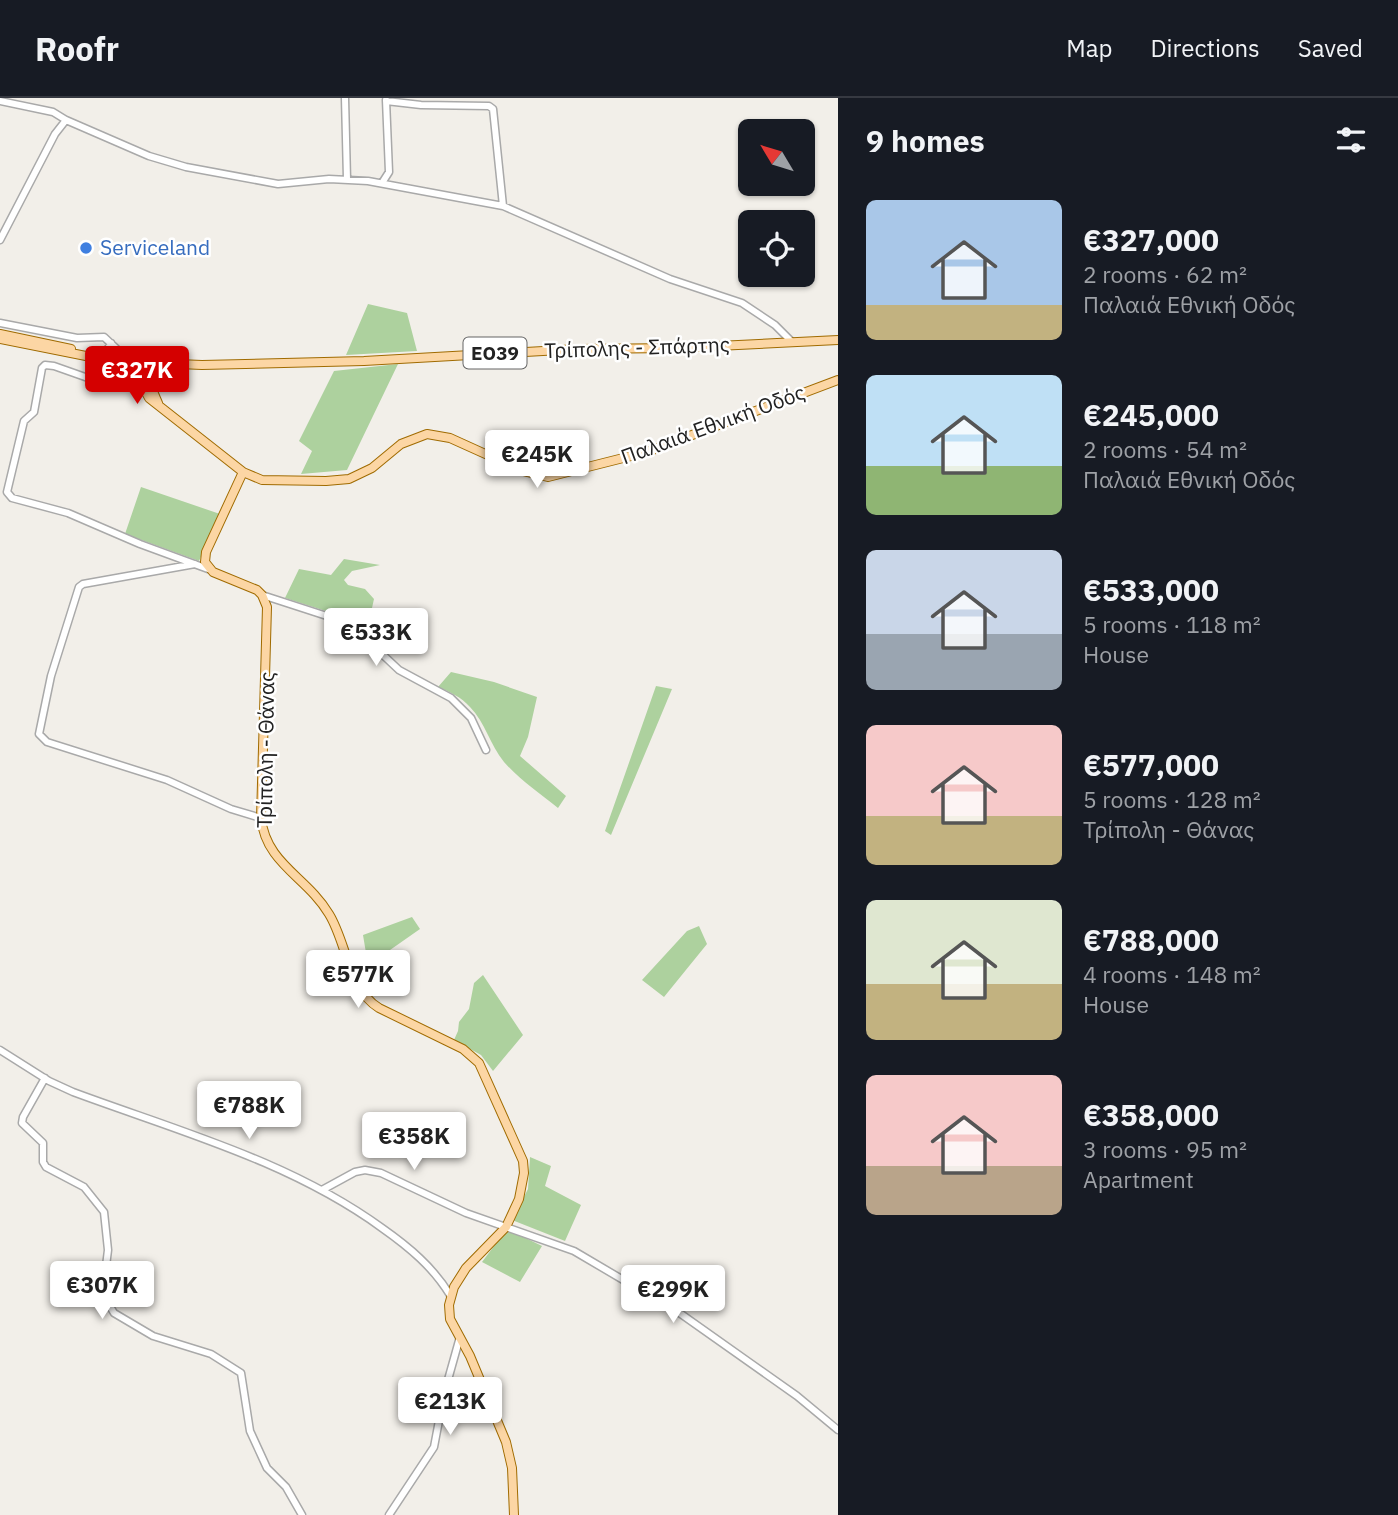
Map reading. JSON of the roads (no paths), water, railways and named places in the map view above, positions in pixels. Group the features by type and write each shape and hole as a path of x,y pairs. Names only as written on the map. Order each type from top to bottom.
{"main road":[{"name":"Τρίπολης - Σπάρτης","path":"0,334 103,357 131,357 147,361"},
{"name":"Τρίπολης - Σπάρτης","path":"0,340 131,362 202,365 838,341"},
{"name":"Παλαιά Εθνική Οδός","path":"103,357 142,385 146,394 243,472 271,481 349,479 372,468 401,444 427,434 450,438 523,471 541,476 558,476 647,452 838,380"},
{"path":"147,361 154,394 161,406"},
{"path":"142,385 147,361"},
{"path":"142,385 151,377"},
{"path":"243,472 206,552 205,562 208,569 262,595"},
{"name":"Τρίπολη - Θάνας","path":"262,595 267,607 268,621 261,818 266,841 273,853 316,896 327,911 357,983 367,999 379,1008 463,1049 484,1070 524,1166 519,1199 506,1227 466,1268 450,1295"},
{"path":"450,1295 449,1312 506,1441 512,1468 514,1515"}],"street":[{"path":"345,98 347,179"},
{"path":"383,184 389,172 386,99 421,105 489,106 493,109 503,206"},
{"path":"0,101 53,112 149,156 186,167 278,184 347,179 503,206 670,279 742,303 775,324 792,342"},
{"path":"0,240 55,134 66,120"},
{"path":"0,323 76,338 104,337 121,353 131,357"},
{"path":"103,357 111,343"},
{"path":"122,372 113,383 105,384 54,366 42,368 34,412 24,421 14,468 4,493 12,498 68,513 208,569"},
{"path":"195,564 83,584 79,587 51,676 39,734 47,742 167,780 231,809 261,818"},
{"path":"262,595 336,619 365,638 399,670 451,698 471,718 486,750"},
{"path":"0,1051 45,1078 83,1096 243,1153 335,1196 398,1239 435,1273 450,1295"},
{"path":"45,1078 22,1123 43,1143 43,1162 46,1167 84,1187 104,1212 108,1250 103,1279 110,1308 118,1317 148,1334 211,1354 240,1373 250,1431 267,1468 286,1487 302,1515"},
{"path":"322,1189 355,1172 365,1170 381,1173 455,1209 574,1251 681,1314 797,1396 838,1430"},
{"path":"389,1515 433,1447 460,1337"}],"place":[{"name":"Serviceland","path":"86,248"}]}
